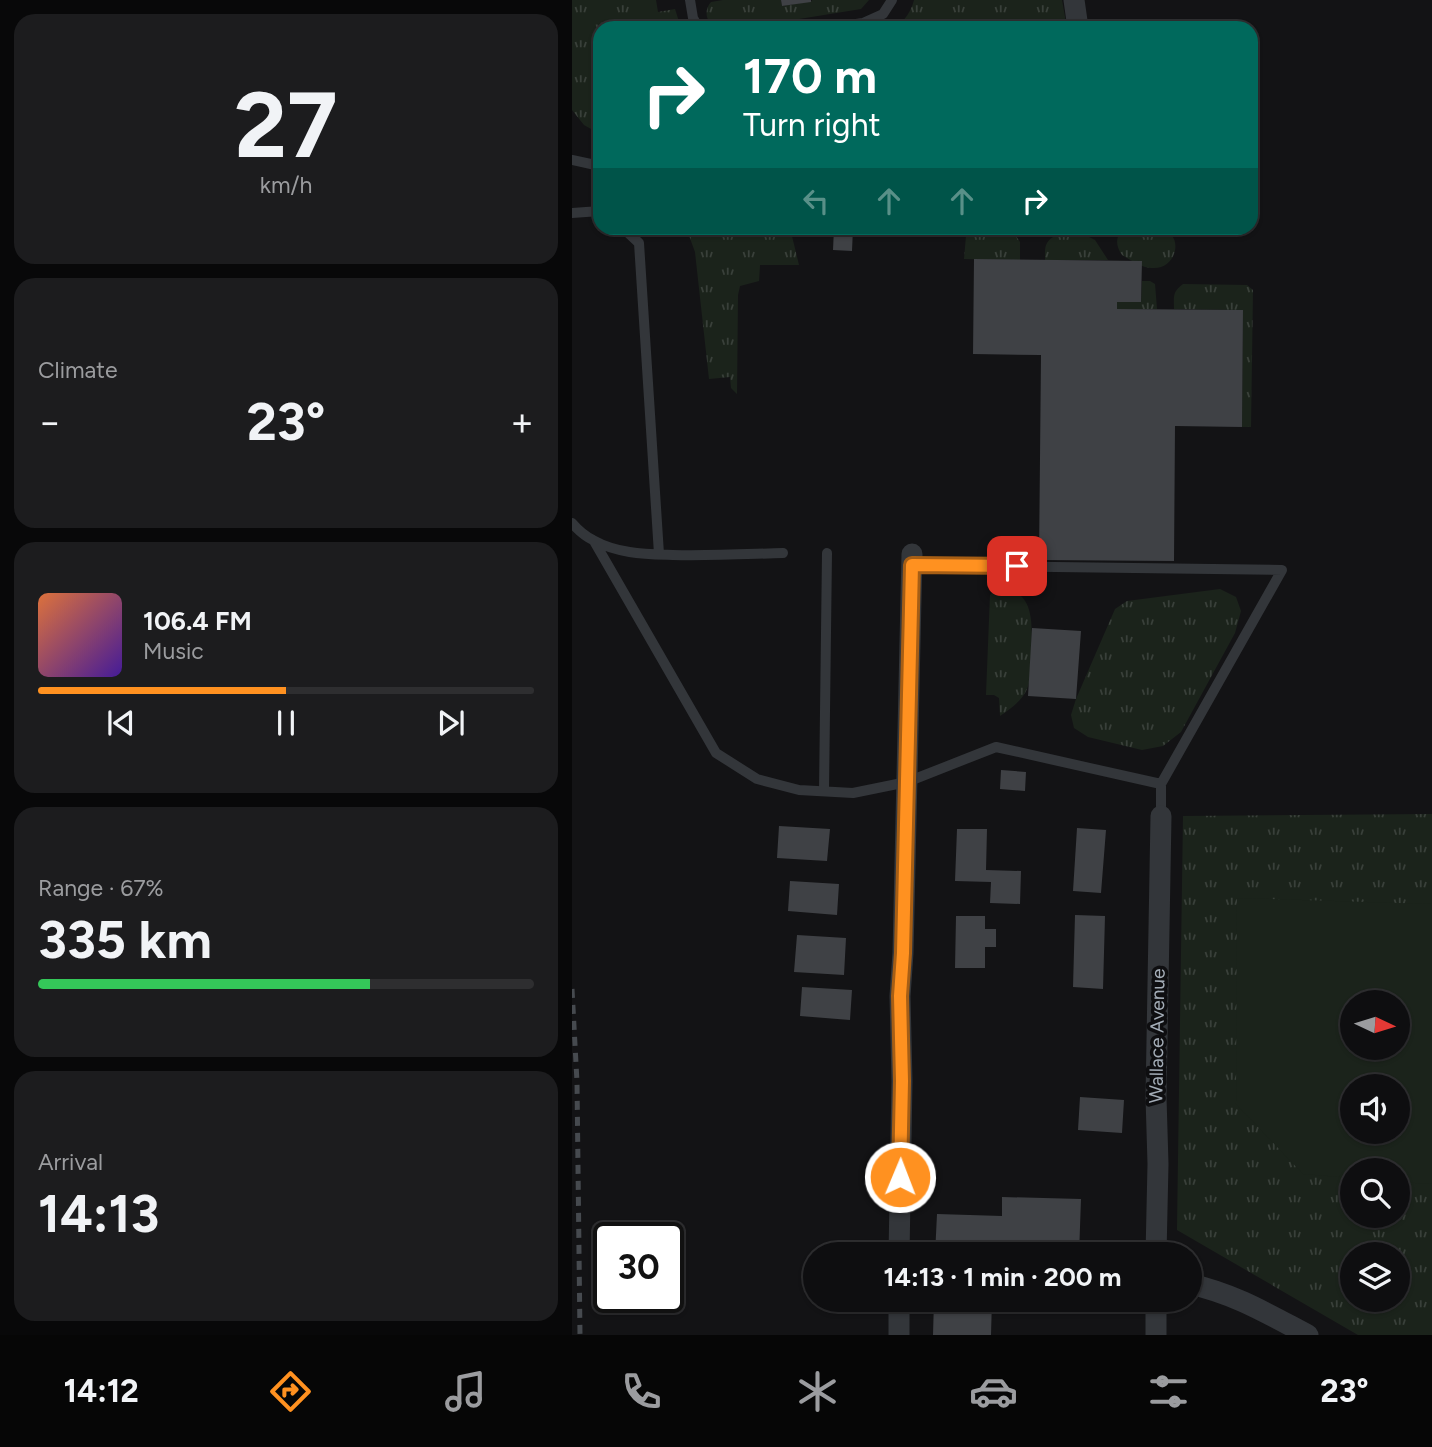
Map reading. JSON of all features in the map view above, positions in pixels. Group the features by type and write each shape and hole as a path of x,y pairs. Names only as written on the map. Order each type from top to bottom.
{"street":[{"path":"1074,0 1077,21"},
{"path":"899,1242 902,1081 900,996 912,559"},
{"name":"Wallace Avenue","path":"1156,1242 1161,816"},
{"path":"1202,1287 1241,1300 1308,1335"},
{"path":"899,1312 899,1335"},
{"path":"1156,1312 1156,1335"}],"lane":[{"path":"690,0 695,21"},
{"path":"867,21 883,14 892,0"},
{"path":"572,160 593,164"},
{"path":"572,212 593,211"},
{"path":"630,235 639,243 659,554"},
{"path":"572,523 594,541 633,553 783,553"},
{"path":"594,541 716,753 757,779 799,790 853,793 907,782 996,747 1161,784"},
{"path":"823,791 827,553"},
{"path":"912,559 1282,570 1161,784 1161,816"}],"green space":[{"path":"572,0 656,0 658,12 675,9 679,21 593,21 593,130 584,125 572,110"},
{"path":"781,0 782,6 812,0 869,0 861,9 787,21 709,21 707,9 711,2"},
{"path":"914,0 1062,0 1066,21 903,21"},
{"path":"689,235 792,235 799,265 760,265 759,281 740,286 737,394 731,388 730,377 709,379 695,252"},
{"path":"1119,235 1171,235 1175,251 1172,258 1161,267 1148,268 1122,255 1117,239"},
{"path":"966,236 1016,236 1020,242 1020,260 964,259"},
{"path":"1087,236 1095,240 1108,260 1045,260 1045,249 1053,237"},
{"path":"1142,281 1155,284 1157,309 1117,309 1117,302 1141,302"},
{"path":"1183,284 1247,285 1253,290 1251,427 1242,427 1243,310 1174,309 1175,292"},
{"path":"997,588 1010,590 1026,602 1032,633 1027,689 1019,701 1000,716 999,698 986,695 990,595"},
{"path":"1220,589 1236,597 1241,611 1235,633 1181,732 1163,746 1142,750 1088,737 1074,728 1071,715 1076,699 1115,609 1127,601"},
{"path":"1432,814 1432,1335 1358,1335 1202,1245 1202,1242 1177,1230 1183,816"},
{"path":"1237,898 1432,904 1432,1184 1410,1183 1410,1158 1340,1158 1340,1177 1303,1174 1236,1104"}],"building":[{"path":"781,0 811,0 811,2 782,6"},
{"path":"834,235 853,235 852,251 833,250"},
{"path":"974,259 1142,261 1141,302 1117,302 1117,309 1243,310 1242,427 1175,426 1174,561 1039,560 1041,355 973,354"},
{"path":"1032,628 1081,631 1076,699 1028,696"},
{"path":"1001,770 1026,772 1025,791 1000,789"},
{"path":"779,826 830,829 827,861 777,858"},
{"path":"1077,828 1106,830 1101,893 1073,891"},
{"path":"957,829 987,829 986,870 1021,871 1020,904 990,903 991,882 955,881"},
{"path":"790,881 839,884 837,915 788,911"},
{"path":"1075,915 1105,916 1103,989 1073,987"},
{"path":"956,916 985,916 985,929 996,929 996,947 985,947 985,968 955,968"},
{"path":"797,935 846,938 844,975 794,972"},
{"path":"802,987 852,990 850,1020 800,1016"},
{"path":"1080,1097 1124,1100 1122,1133 1078,1130"},
{"path":"1002,1197 1081,1199 1079,1242 936,1242 937,1214 1002,1216"},
{"path":"934,1312 992,1312 991,1335 933,1335"}],"railway":[{"path":"572,989 577,1082 580,1335"}],"route":[{"path":"900,1177 900,996 912,565 1017,566"}]}
